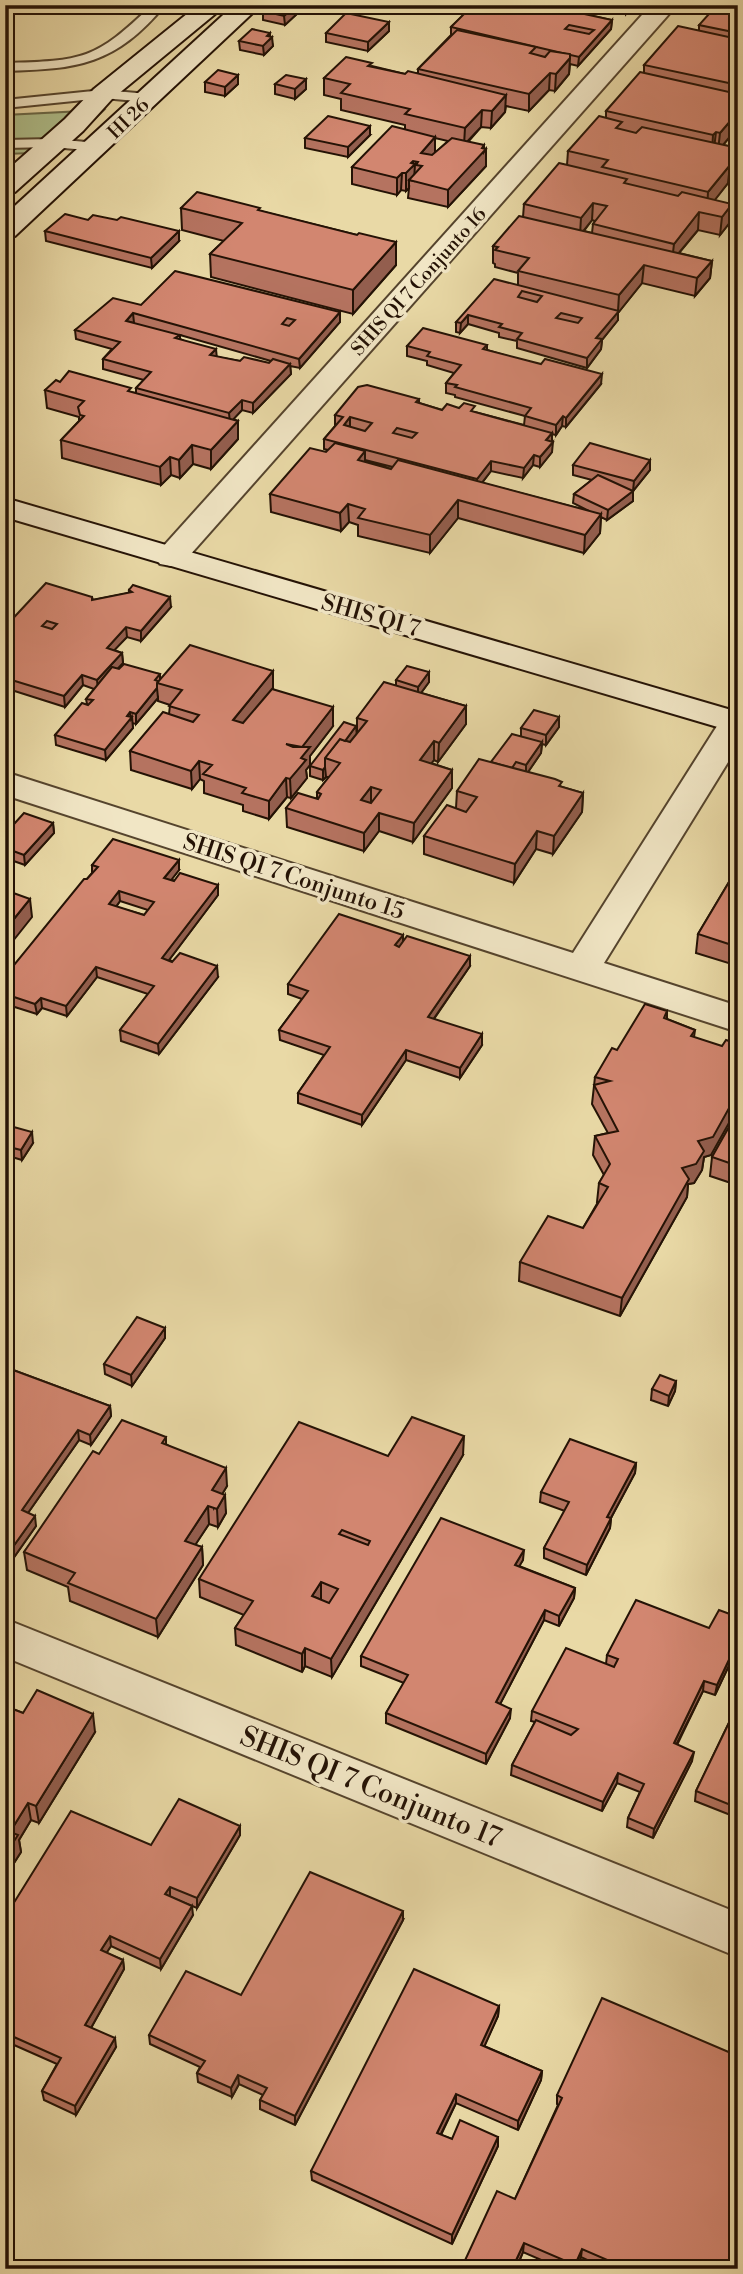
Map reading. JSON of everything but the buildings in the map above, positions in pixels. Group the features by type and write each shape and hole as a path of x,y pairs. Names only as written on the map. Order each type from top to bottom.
{"street":[{"name":"HI 26","path":"5,186 103,94 214,5"},
{"name":"HI 26","path":"5,230 249,5"},
{"name":"SHIS QI 7 Conjunto 16","path":"171,557 665,5"},
{"name":"SHIS QI 7","path":"5,507 737,722"},
{"path":"582,968 737,722"},
{"name":"SHIS QI 7 Conjunto 15","path":"5,783 738,1019"},
{"name":"SHIS QI 7 Conjunto 17","path":"5,1637 738,1935"}],"lane":[{"path":"5,67 75,62 94,57 108,49 159,5"},
{"path":"5,104 103,94 148,98"},
{"path":"5,144 52,143 98,147"}],"green space":[{"path":"104,110 60,152 5,154 5,115"}]}
